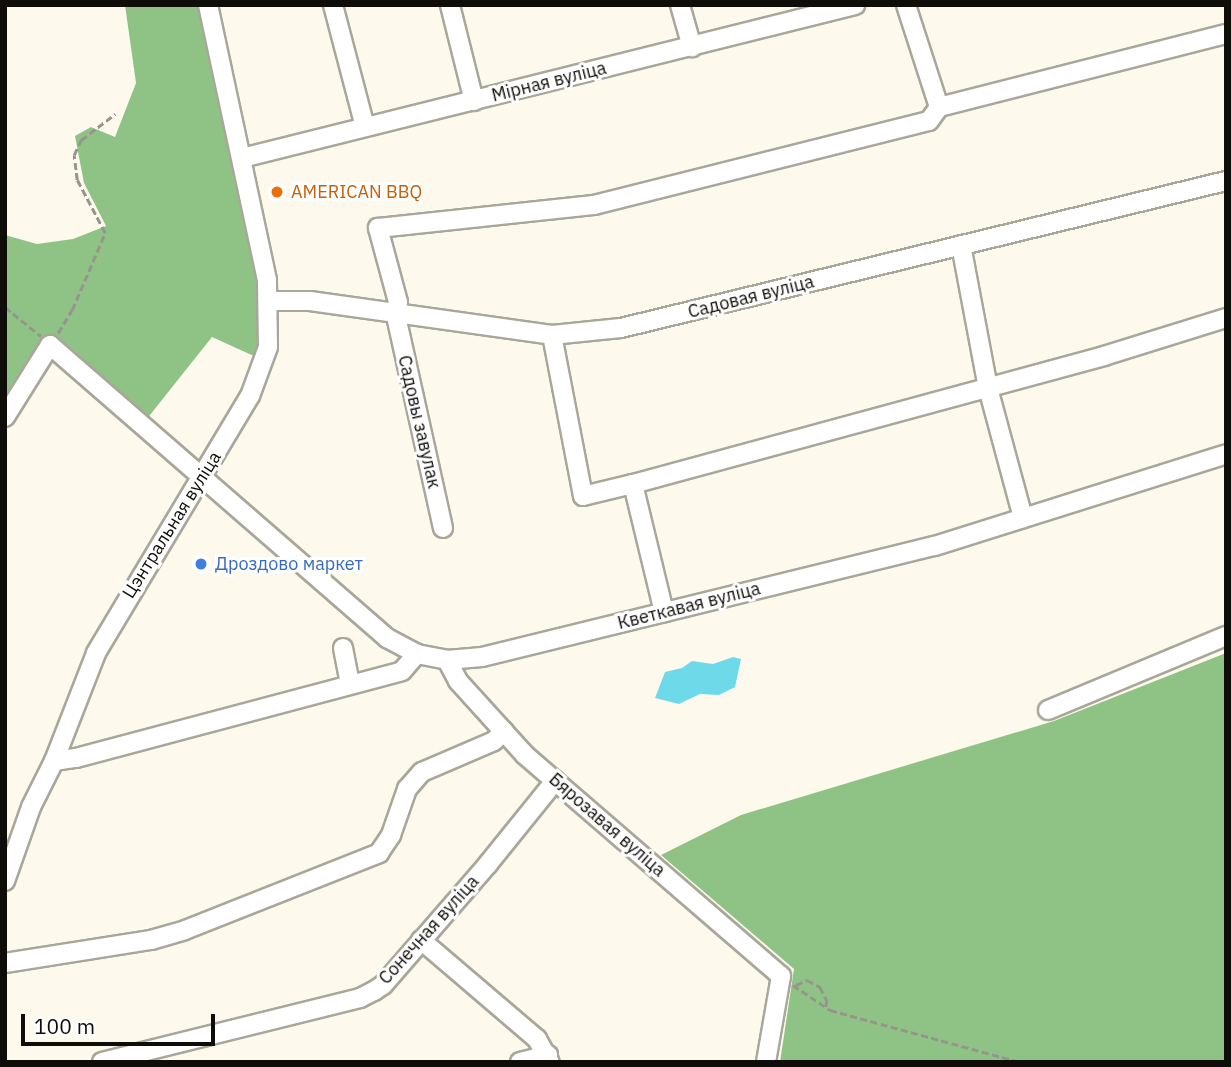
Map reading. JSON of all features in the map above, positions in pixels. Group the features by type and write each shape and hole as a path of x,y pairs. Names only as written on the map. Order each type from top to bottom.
{"street":[{"name":"Цэнтральная вуліца","path":"5,881 32,807 54,761 107,632 250,396 268,347 268,301 242,158 208,5"},
{"path":"332,5 365,127"},
{"path":"450,5 474,101"},
{"path":"680,5 692,47"},
{"name":"Мірная вуліца","path":"242,158 855,5"},
{"path":"906,5 939,107 1226,34"},
{"name":"Садовы завулак","path":"443,528 396,316 398,302 379,228 594,205 929,121 939,107"},
{"name":"Садовая вуліца","path":"268,301 310,302 396,316 552,335 621,328 1226,181"},
{"path":"961,245 988,388 1023,518"},
{"path":"552,335 583,496 988,388 1226,318"},
{"path":"5,417 50,345"},
{"name":"Кветкавая вуліца","path":"50,345 369,623 403,648 417,654 447,660 482,657 934,546 1226,454"},
{"path":"633,484 664,612"},
{"path":"1048,710 1226,636"},
{"path":"343,648 350,684"},
{"path":"54,761 98,752 402,671 417,654"},
{"name":"Бярозавая вуліца","path":"447,660 458,681 503,731 555,781 788,981"},
{"path":"5,963 151,940 185,930 379,853 391,835 407,789 422,772 494,741 503,731"},
{"name":"Сонечная вуліца","path":"102,1062 360,998 383,985 555,781"},
{"path":"421,940 528,1030 549,1058 520,1062"},
{"path":"766,1062 788,981"}],"path":[{"path":"5,307 50,345 72,310 105,233 76,180 74,155 81,140 115,114"},
{"path":"788,981 807,980 820,987 827,1001 826,1007"},
{"path":"788,981 826,1007 1020,1062"}],"green space":[{"path":"125,5 205,5 263,294 258,358 212,337 146,420 50,346 5,415 5,235 37,244 73,239 106,226 84,183 75,136 91,127 115,137 136,83"},
{"path":"1226,653 1226,1062 780,1062 794,969 661,855 741,815 1054,721"}],"water":[{"path":"733,657 741,659 735,687 719,695 700,694 679,704 655,698 665,672 682,668 692,661 713,664"}],"place":[{"name":"AMERICAN BBQ","path":"277,192"},
{"name":"Дроздово маркет","path":"201,564"}]}
